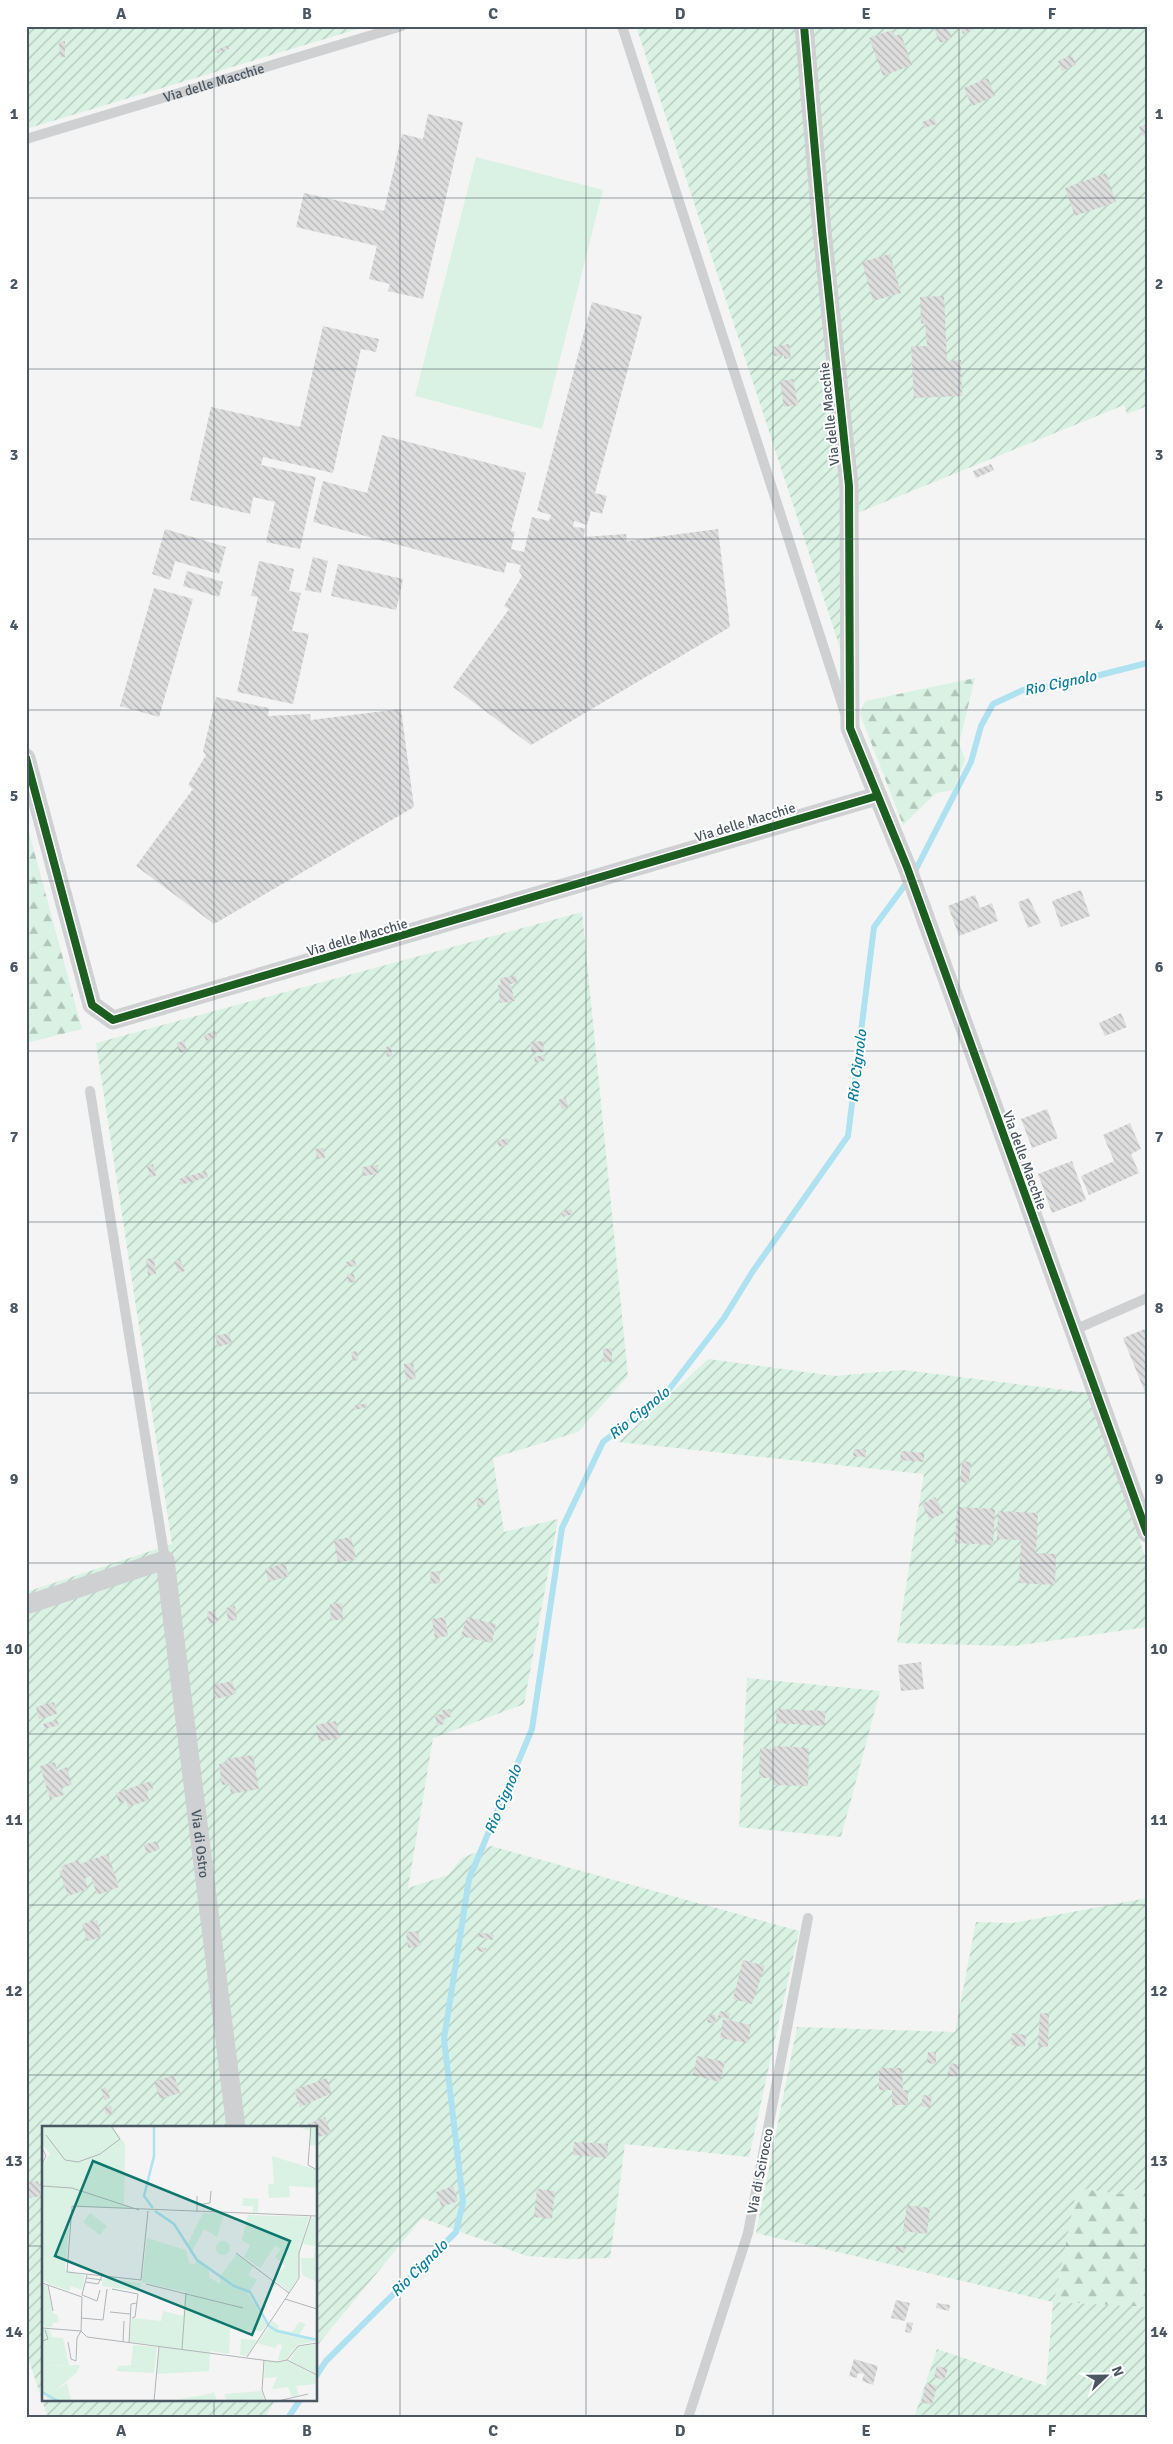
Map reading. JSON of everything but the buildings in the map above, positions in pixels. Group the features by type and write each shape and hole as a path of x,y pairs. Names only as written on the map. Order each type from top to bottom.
{"street":[{"name":"Via delle Macchie","path":"804,26 822,231 849,486 850,728 907,867 1147,1533"},
{"name":"Via delle Macchie","path":"26,758 92,1005 113,1020 877,796"},
{"path":"26,1605 169,1559"},
{"name":"Via di Ostro","path":"169,1559 236,2126"}],"lane":[{"name":"Via delle Macchie","path":"26,139 402,26"},
{"name":"Via delle Macchie","path":"622,26 850,728"},
{"path":"90,1091 169,1559"},
{"path":"1074,1330 1147,1298"},
{"name":"Via di Scirocco","path":"688,2418 748,2233 808,1918"}],"green space":[{"path":"26,26 368,26 26,129"},
{"path":"636,26 1147,26 1147,406 1127,414 1124,405 860,512 841,522 845,663"},
{"path":"476,157 603,190 542,429 415,396"},
{"path":"975,678 959,743 965,760 953,790 936,793 903,825 860,714 865,701"},
{"path":"26,821 82,1029 26,1043"},
{"path":"582,912 628,1376 578,1432 493,1458 504,1532 558,1519 524,1704 433,1738 408,1888 448,1875 462,1858 491,1846 799,1931 749,2157 625,2144 610,2258 571,2259 527,2256 422,2218 318,2345 318,2126 42,2126 42,2400 26,2352 26,1592 172,1544 96,1043"},
{"path":"708,1359 835,1376 903,1370 1089,1393 1147,1562 1147,1627 1015,1646 897,1643 924,1474 619,1442"},
{"path":"747,1678 880,1691 841,1837 739,1827"},
{"path":"1147,1898 1147,2187 1119,2194 1077,2188 1054,2302 1147,2307 1147,2418 914,2418 937,2349 1046,2386 1053,2302 756,2233 797,2027 955,2032 976,1922 1013,1923"},
{"path":"1147,2187 1147,2307 1054,2302 1077,2188 1119,2194"},
{"path":"43,2402 274,2402 265,2418 48,2418"}],"waterway":[{"name":"Rio Cignolo","path":"914,873 971,762 981,726 993,704 1023,690 1061,685 1147,663"},
{"name":"Rio Cignolo","path":"318,2373 326,2361 456,2232 463,2202 444,2039 469,1879 532,1729 562,1528 603,1442 667,1392 724,1318 753,1271 848,1136 874,927 908,881"},
{"name":"Rio Cignolo","path":"288,2418 299,2402"}],"cycle path":[{"path":"804,26 822,231 849,486 850,728 907,867 1147,1533"},
{"path":"26,758 92,1005 113,1020 877,796"}]}
